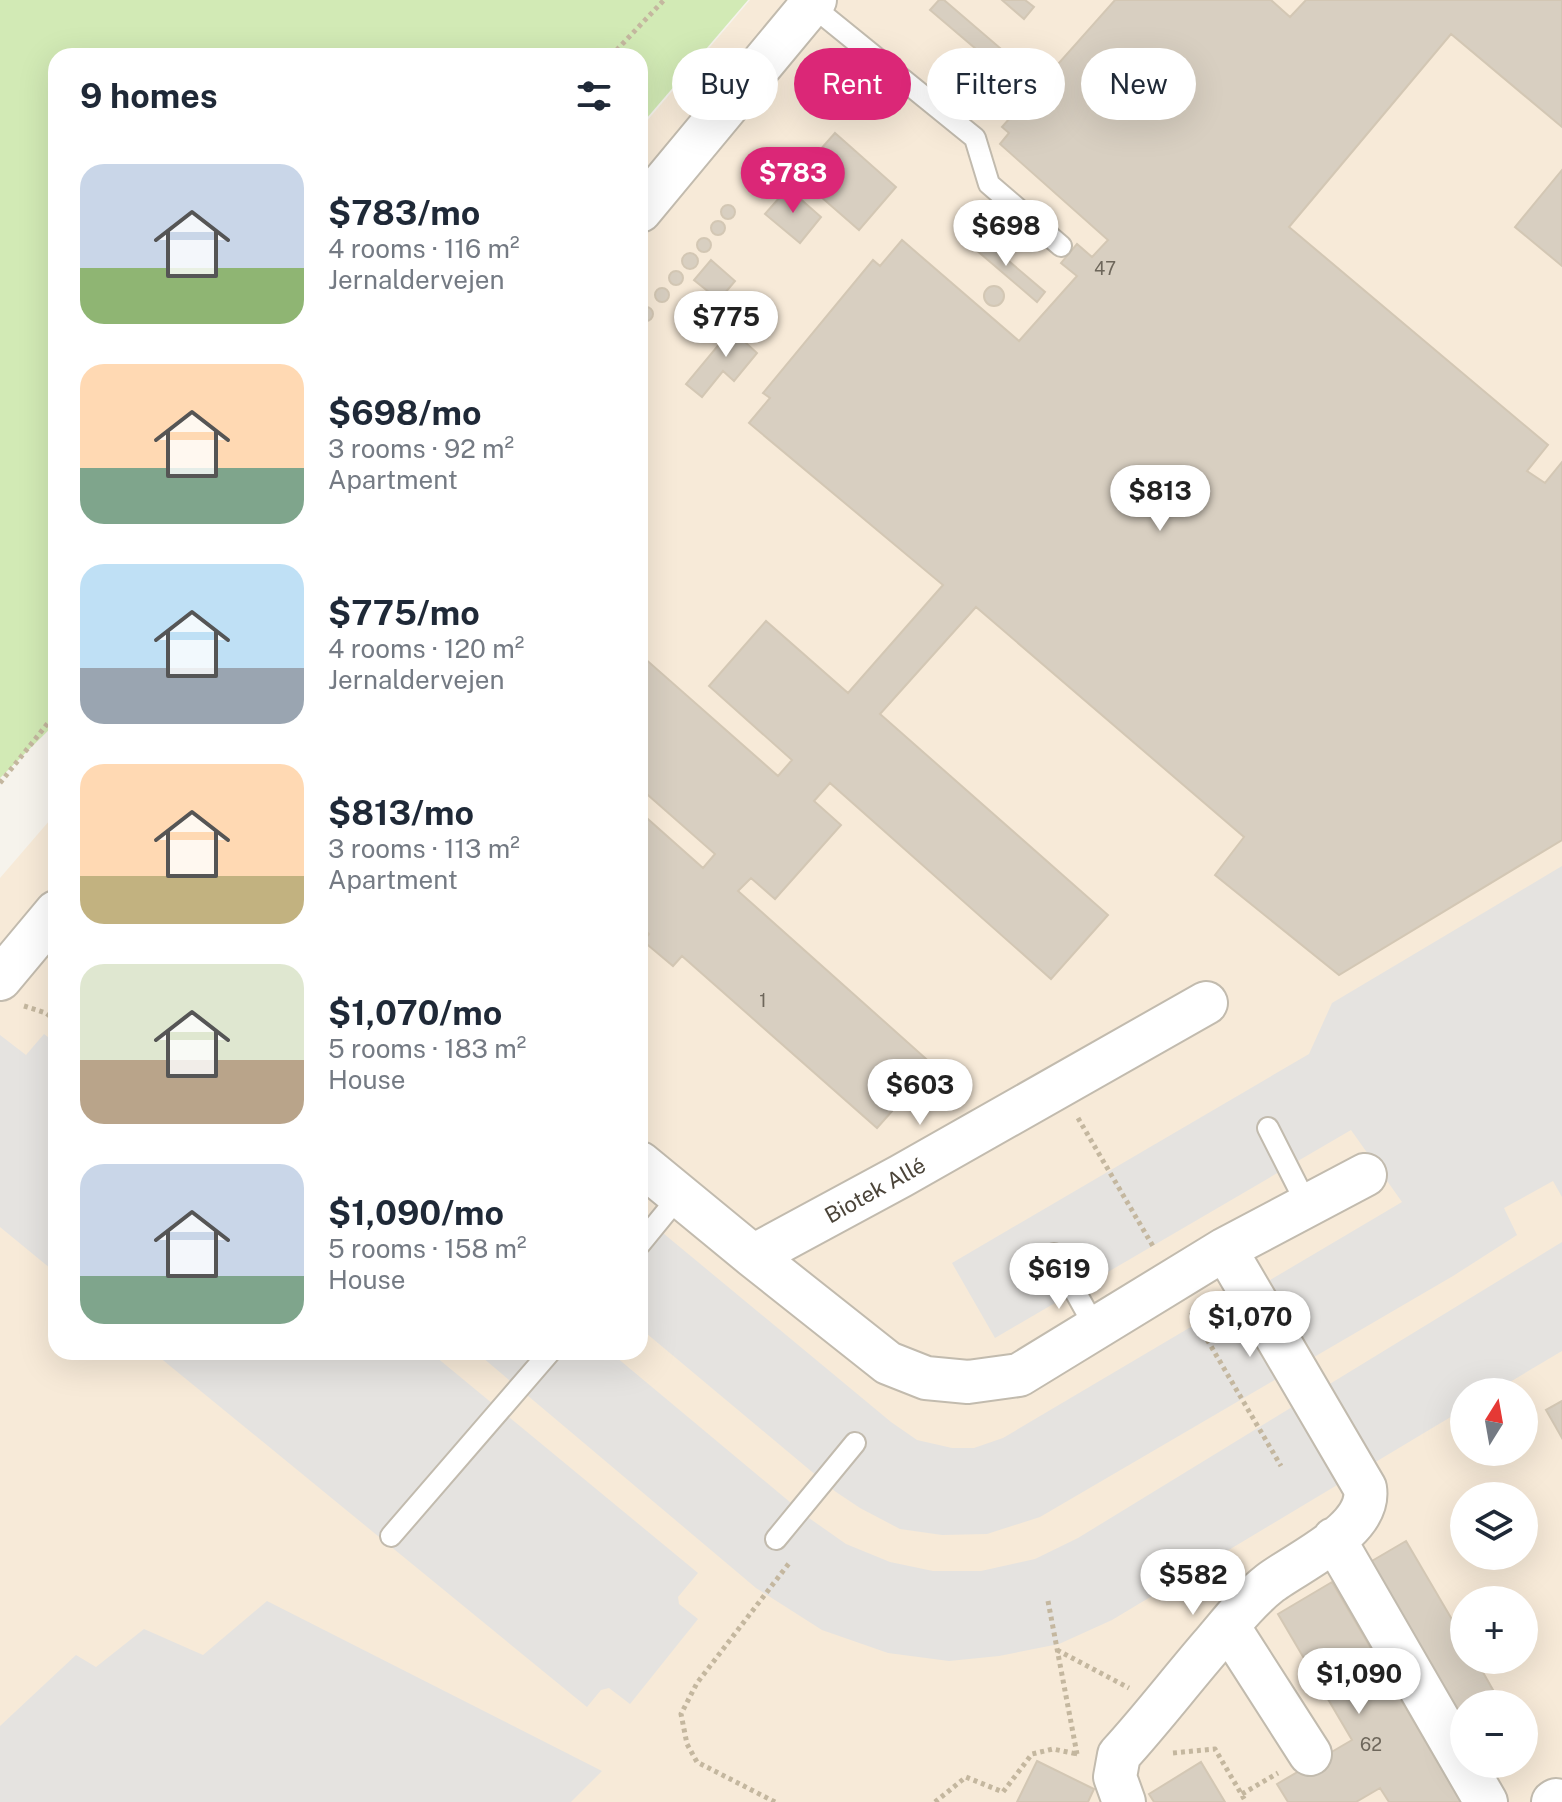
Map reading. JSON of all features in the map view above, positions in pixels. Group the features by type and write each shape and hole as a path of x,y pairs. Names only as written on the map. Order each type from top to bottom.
{"street":[{"path":"648,201 813,3"},
{"path":"0,979 48,922"},
{"name":"Biotek Allé","path":"753,1256 1206,1003"},
{"path":"648,1169 888,1363 926,1378 968,1382 1019,1375 1225,1249 1365,1175"},
{"path":"1120,1785 1119,1755 1228,1626 1268,1584 1351,1526 1363,1509 1365,1488 1225,1249"},
{"path":"1334,1539 1450,1740"},
{"path":"1228,1626 1310,1754"},
{"path":"1472,1778 1486,1802"}],"lane":[{"path":"813,3 975,138 989,184 1061,246"},
{"path":"1268,1128 1307,1205"},
{"path":"648,1234 680,1195"},
{"path":"1054,1254 1095,1327"},
{"path":"391,1536 543,1360"},
{"path":"776,1539 855,1443"}],"path":[{"path":"619,48 664,0"},
{"path":"0,783 48,723"},
{"path":"775,1802 697,1762 687,1744 681,1714 697,1683 796,1555"},
{"path":"1048,1601 1077,1754"},
{"path":"1057,1650 1162,1705"},
{"path":"935,1802 966,1777 1003,1792 1032,1754 1053,1749 1077,1754 1120,1785"},
{"path":"1172,1753 1215,1749 1246,1802"}],"shaded area":[{"path":"750,0 1562,0 1562,1802 0,1802 0,878 48,822 48,1360 648,1360 648,120 672,91 672,120 778,120 778,48 709,48"},
{"path":"1562,866 1562,1197 1553,1181 1504,1208 1517,1235 1453,1276 1040,1517 987,1534 942,1535 900,1529 836,1492 648,1335 648,1221 891,1422 917,1440 952,1448 974,1448 1003,1438 1402,1202 1351,1130 995,1338 952,1263 1309,1054 1332,1003"},
{"path":"44,1034 48,1037 48,1266 0,1227 0,1035 26,1055"},
{"path":"1562,1242 1562,1351 1517,1378 1450,1378 1450,1417 1112,1620 1059,1644 999,1656 949,1661 888,1653 822,1630 756,1588 485,1360 620,1360 809,1518 846,1544 890,1562 933,1571 981,1571 1035,1559 1078,1538"},
{"path":"163,1360 440,1360 698,1573 678,1597 679,1604 698,1619 630,1704 609,1688 601,1690 587,1707"},
{"path":"267,1601 602,1771 571,1802 0,1802 0,1726 76,1655 96,1667 144,1629 203,1655"}],"green space":[{"path":"0,0 748,0 707,48 672,48 672,89 648,117 648,48 48,48 48,731 0,778"}],"building":[{"path":"939,0 944,0 1000,48 975,48 930,10"},
{"path":"1002,0 1025,0 1034,7 1024,19"},
{"path":"1115,0 1271,0 1290,17 1306,0 1562,0 1562,127 1451,34 1289,227 1548,445 1527,471 1545,483 1562,462 1562,840 1339,975 1215,875 1244,837 976,607 880,714 1108,915 1051,979 830,783 814,801 841,825 775,899 751,878 738,891 933,1065 877,1128 682,956 673,966 648,945 648,819 703,868 715,854 648,795 648,661 778,776 792,760 709,686 766,621 848,693 943,585 749,423 770,398 763,393 873,260 880,266 902,240 1019,341 1077,276 1061,263 1077,244 1092,257 1108,240 1000,144 1009,133 1002,127 1008,120 1065,120 1065,56"},
{"path":"835,133 896,187 859,230 797,176"},
{"path":"1562,170 1562,266 1515,227"},
{"path":"788,188 821,217 800,243 765,214"},
{"path":"728,205 735,212 728,219 721,212"},
{"path":"718,221 725,228 718,235 711,228"},
{"path":"976,233 1045,292 1037,302 968,243"},
{"path":"704,238 711,245 704,252 697,245"},
{"path":"690,253 698,261 690,269 682,261"},
{"path":"711,260 735,281 719,300 694,280"},
{"path":"676,271 683,278 676,285 669,278"},
{"path":"994,286 1001,289 1004,296 1001,303 994,306 987,303 984,296 987,289"},
{"path":"662,288 669,295 662,302 655,295"},
{"path":"648,308 653,314 648,320"},
{"path":"741,318 756,330 746,343 757,353 734,381 723,371 702,397 686,384"},
{"path":"1562,1401 1562,1438 1546,1410"},
{"path":"1406,1541 1450,1616 1450,1674 1484,1674 1493,1690 1450,1690 1450,1710 1365,1565"},
{"path":"1332,1582 1461,1802 1389,1802 1380,1788 1356,1802 1288,1802 1277,1784 1352,1740 1278,1614"},
{"path":"1037,1761 1094,1789 1088,1802 1017,1802"},
{"path":"1201,1762 1225,1802 1154,1802 1149,1794"}]}
